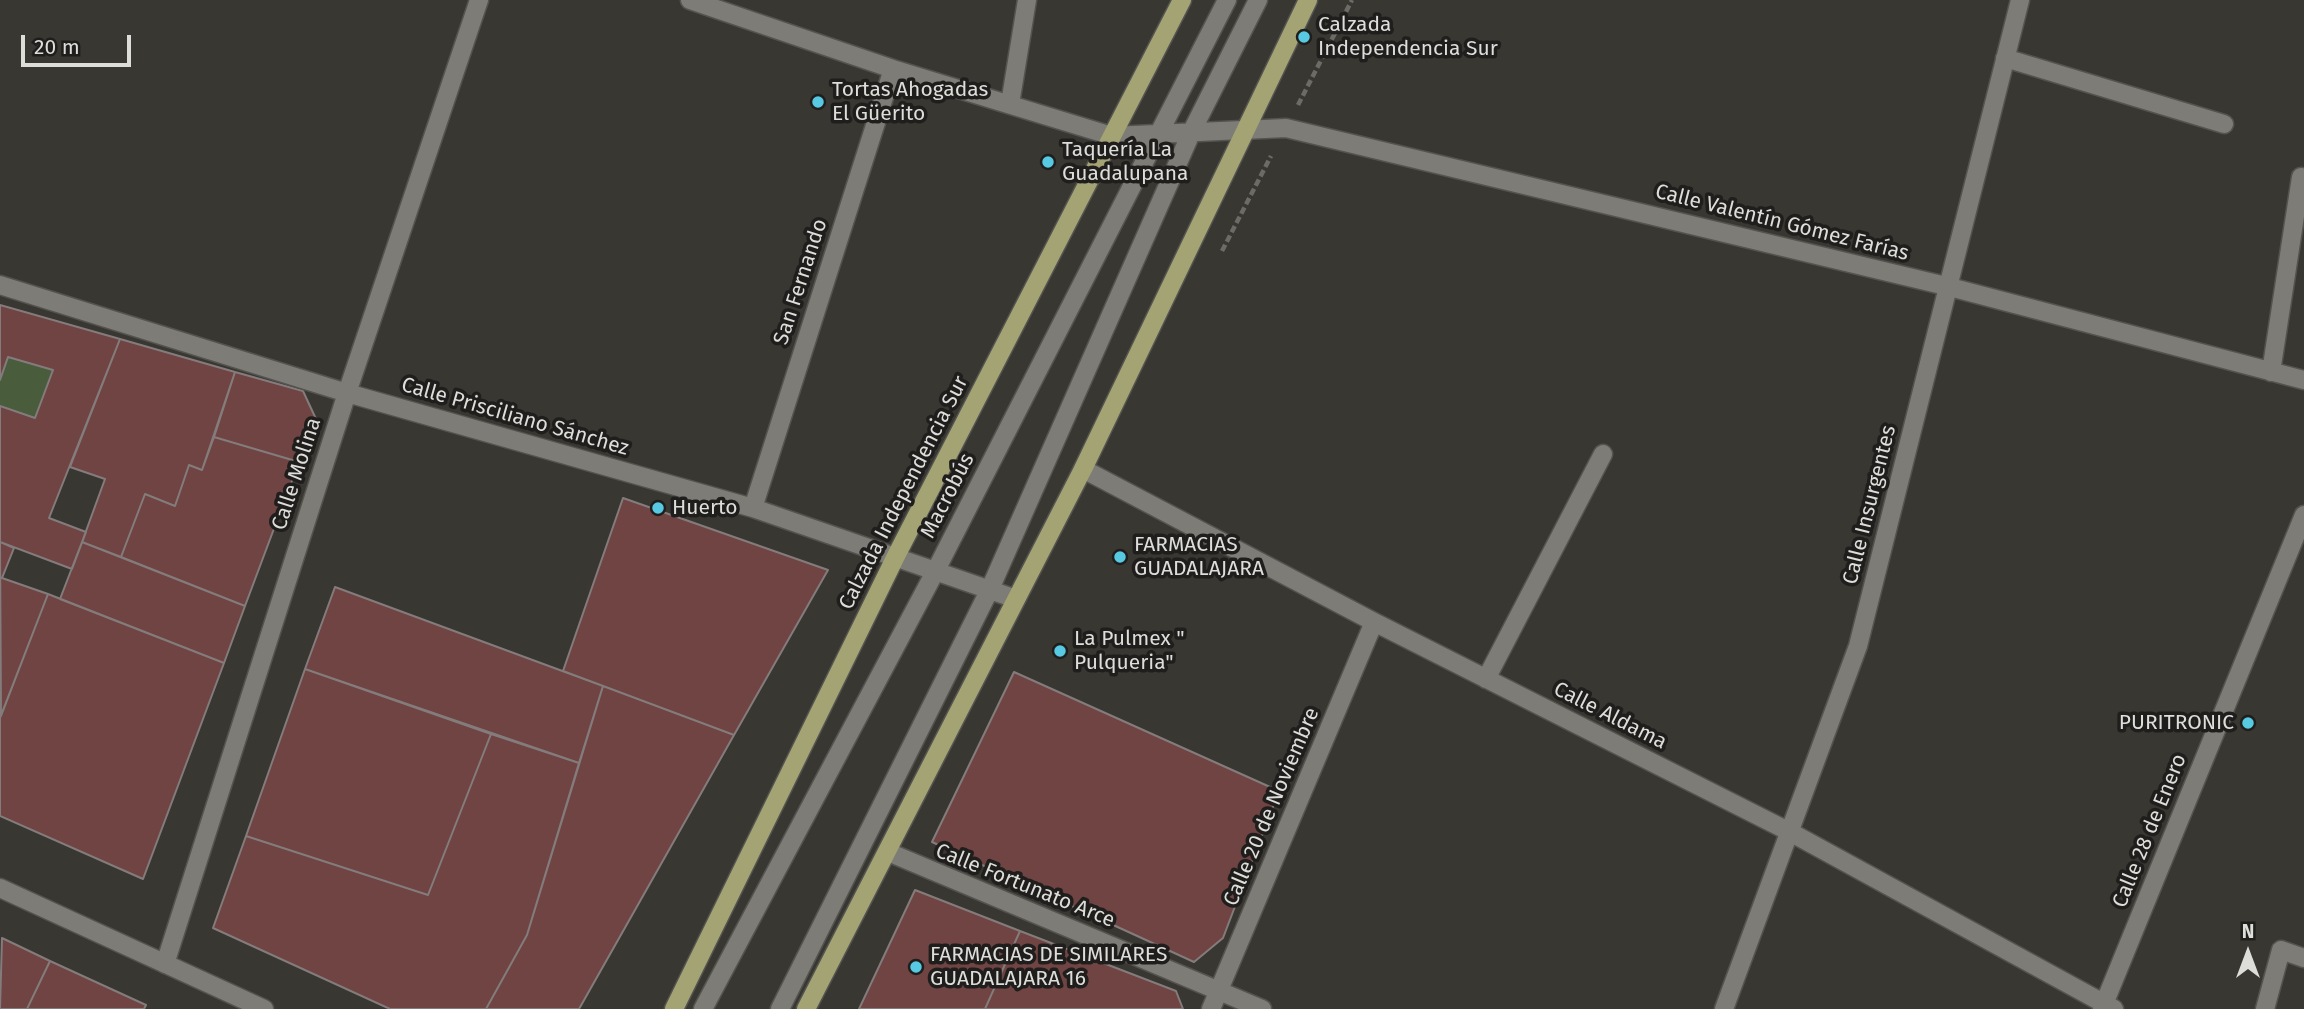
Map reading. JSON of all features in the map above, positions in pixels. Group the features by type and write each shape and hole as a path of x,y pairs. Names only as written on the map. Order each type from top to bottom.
{"main road":[{"name":"Calzada Independencia Sur","path":"674,1009 896,556 1182,0"},
{"path":"806,1009 1083,469 1308,0"}],"street":[{"name":"Calle Molina","path":"165,964 347,393 480,0"},
{"path":"690,0 893,69 1112,136"},
{"path":"1010,104 1027,0"},
{"name":"Macrobús","path":"703,1009 936,570 1227,0"},
{"path":"780,1009 990,589 1192,131 1258,0"},
{"name":"Calle Insurgentes","path":"1724,1009 1858,646 1946,286 2020,0"},
{"path":"2005,58 2224,124"},
{"name":"San Fernando","path":"753,508 893,69"},
{"name":"Calle Valentín Gómez Farías","path":"1112,136 1286,128 1946,286 2304,380"},
{"path":"2271,372 2301,177"},
{"name":"Calle Prisciliano Sánchez","path":"0,285 347,393 753,508 1016,599"},
{"path":"1486,678 1603,454"},
{"name":"Calle Aldama","path":"1083,469 1374,622 1790,832 2107,1008"},
{"name":"Calle 28 de Enero","path":"2107,1008 2304,515"},
{"name":"Calle 20 de Noviembre","path":"1211,1009 1374,622"},
{"name":"Calle Fortunato Arce","path":"888,852 1262,1009"},
{"path":"0,888 264,1009"},
{"path":"2265,1009 2281,950 2304,958"}],"green space":[{"path":"8,357 53,370 35,418 0,406 0,380"}],"building":[{"path":"0,305 120,339 49,518 86,532 72,569 0,542 0,406 35,418 53,370 8,357 0,380"},
{"path":"120,339 235,372 202,470 189,465 175,506 145,494 121,557 82,542 105,479 70,467"},
{"path":"235,372 303,391 316,419 299,462 214,437"},
{"path":"214,437 299,462 245,606 121,557 145,494 175,506 189,465 202,470"},
{"path":"623,498 828,570 734,735 563,671"},
{"path":"0,542 14,548 2,578 48,594 1,716"},
{"path":"82,542 245,606 224,663 60,599"},
{"path":"335,587 603,686 579,763 305,669"},
{"path":"48,594 224,663 143,879 0,816 0,718"},
{"path":"305,669 491,734 428,895 246,836"},
{"path":"1014,672 1279,791 1223,938 1194,962 932,842"},
{"path":"603,686 734,735 579,1009 486,1009 527,935"},
{"path":"491,734 579,763 527,935 486,1009 390,1009 213,928 246,836 428,895"},
{"path":"915,890 1020,931 985,1009 859,1009"},
{"path":"1020,931 1176,991 1183,1009 985,1009"},
{"path":"2,938 50,961 27,1009 0,1009"},
{"path":"50,961 146,1005 144,1009 27,1009"}],"place":[{"name":"Calzada Independencia Sur","path":"1304,37"},
{"name":"Tortas Ahogadas El Güerito","path":"818,102"},
{"name":"Taquería La Guadalupana","path":"1048,162"},
{"name":"Huerto","path":"658,508"},
{"name":"FARMACIAS GUADALAJARA","path":"1120,557"},
{"name":"La Pulmex \" Pulqueria\"","path":"1060,651"},
{"name":"PURITRONIC","path":"2248,723"},
{"name":"FARMACIAS DE SIMILARES GUADALAJARA 16","path":"916,967"}]}
